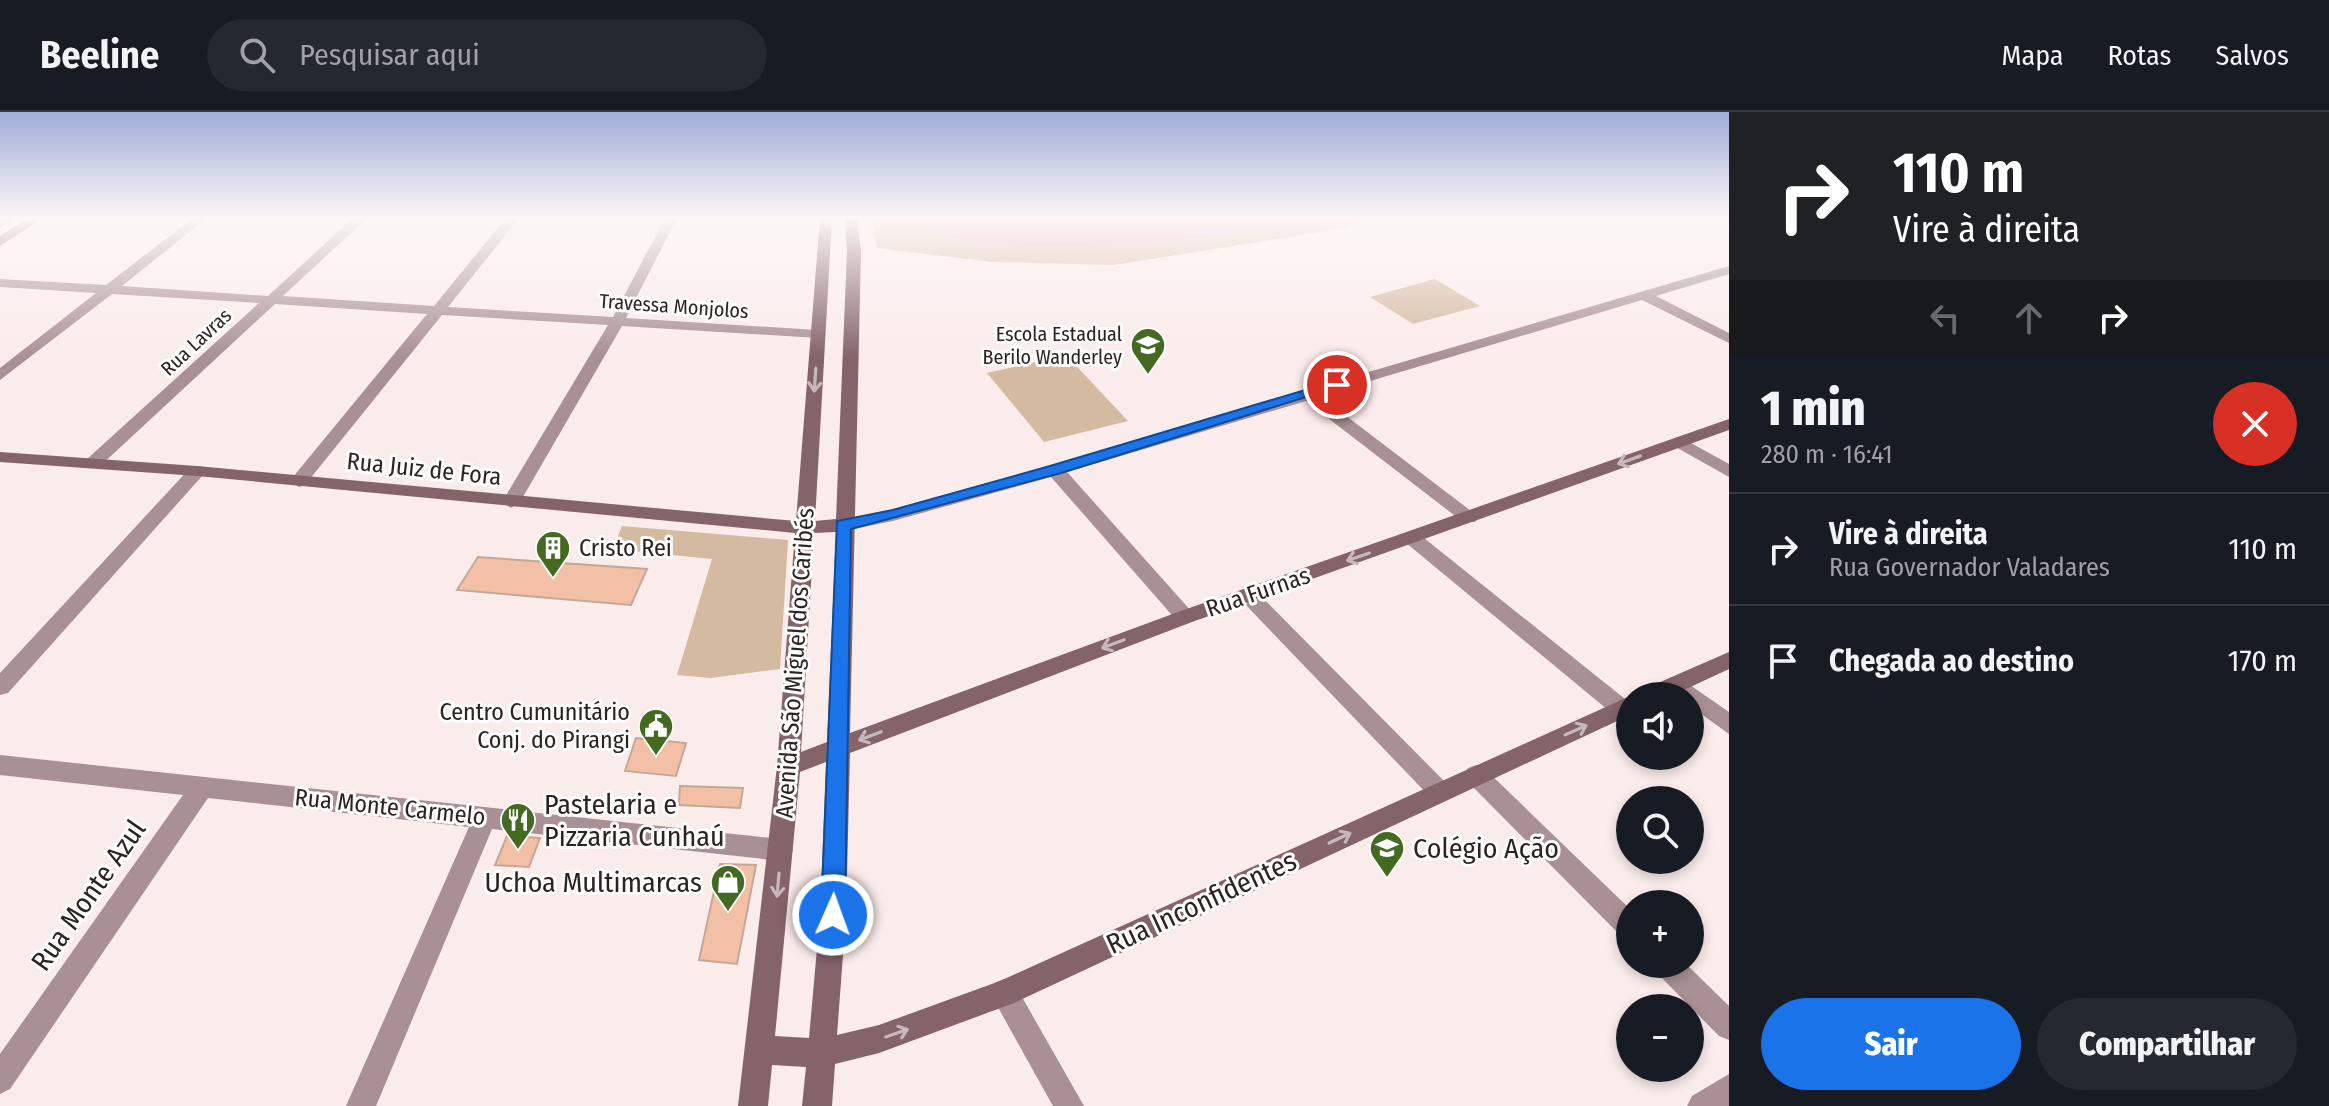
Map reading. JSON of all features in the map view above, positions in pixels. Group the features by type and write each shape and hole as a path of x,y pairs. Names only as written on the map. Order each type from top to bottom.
{"street":[{"path":"0,375 142,264"},
{"name":"Rua Lavras","path":"93,463 311,264"},
{"path":"299,481 476,264"},
{"path":"511,502 617,322 647,264"},
{"name":"Avenida São Miguel dos Caribés","path":"753,1106 789,766 823,264"},
{"name":"Avenida São Miguel dos Caribés","path":"817,1106 833,915 853,264"},
{"path":"843,525 893,515 1055,470 1729,270"},
{"name":"Travessa Monjolos","path":"0,283 818,334"},
{"path":"1643,295 1729,339"},
{"path":"1307,394 1469,518"},
{"name":"Rua Furnas","path":"789,766 1185,617 1729,424"},
{"path":"1680,442 1729,472"},
{"name":"Rua Juiz de Fora","path":"0,457 197,471 805,528 843,525"},
{"path":"1055,470 1185,617"},
{"path":"0,687 197,471"},
{"path":"1412,538 1616,699"},
{"path":"1249,596 1440,792"},
{"path":"1681,682 1729,660"},
{"path":"1704,705 1729,725"},
{"name":"Rua Inconfidentes","path":"760,1050 822,1053 879,1039 1004,993 1616,712"},
{"name":"Rua Monte Carmelo","path":"0,765 781,850"},
{"path":"1476,775 1616,913"},
{"name":"Rua Monte Azul","path":"0,1079 202,787"},
{"path":"361,1106 485,818"},
{"path":"1681,978 1729,1026"},
{"path":"1004,993 1069,1106"},
{"path":"1702,1106 1729,1089"}],"shaded area":[{"path":"1435,279 1480,306 1413,324 1370,297"},
{"path":"1066,355 1128,421 1044,442 987,373"},
{"path":"622,526 788,540 780,669 711,678 677,675 712,559 613,549"}],"building":[{"name":"Cristo Rei","path":"478,557 647,569 631,605 457,590"},
{"name":"Centro Cumunitário Conj. do Pirangi","path":"636,738 686,743 676,776 625,771"},
{"path":"680,786 743,788 740,808 679,805"},
{"name":"Pastelaria e Pizzaria Cunhaú","path":"507,836 540,838 529,867 495,865"},
{"name":"Uchoa Multimarcas","path":"720,864 756,865 737,964 699,960"}],"place":[{"name":"Escola Estadual Berilo Wanderley","path":"1148,376"},
{"name":"Cristo Rei","path":"553,579"},
{"name":"Centro Cumunitário Conj. do Pirangi","path":"656,757"},
{"name":"Pastelaria e Pizzaria Cunhaú","path":"518,851"},
{"name":"Colégio Ação","path":"1387,879"},
{"name":"Uchoa Multimarcas","path":"728,913"}],"route":[{"path":"833,915 843,525 893,515 1055,470 1337,385"}]}
